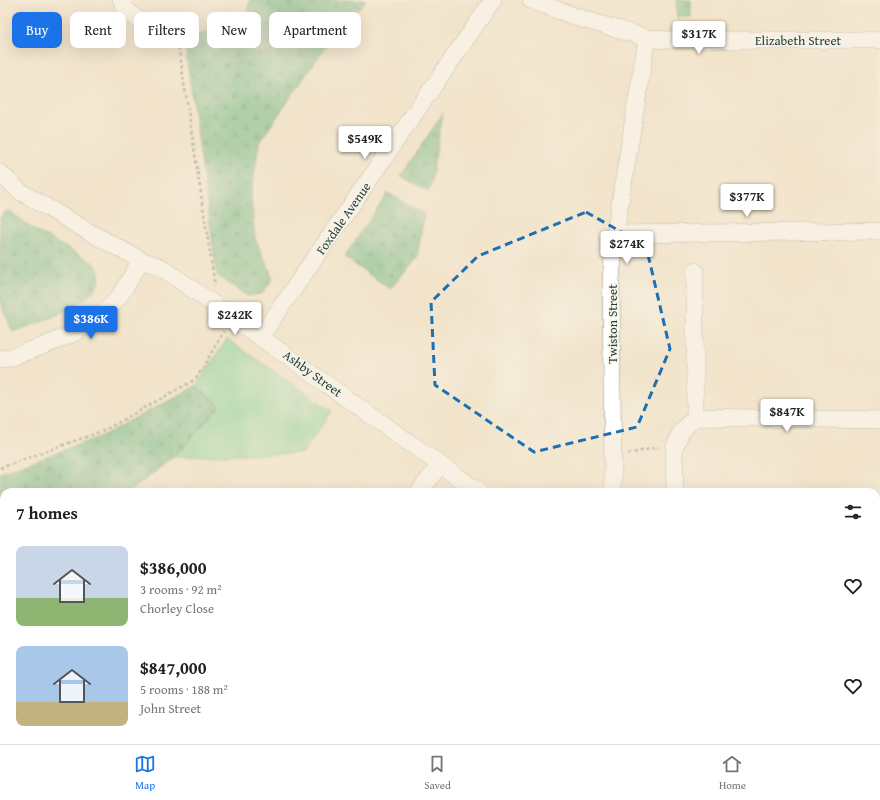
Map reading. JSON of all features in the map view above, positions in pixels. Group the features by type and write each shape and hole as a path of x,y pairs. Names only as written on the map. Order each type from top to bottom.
{"street":[{"path":"121,0 127,11 134,16"},
{"name":"Foxdale Avenue","path":"261,336 492,0"},
{"name":"Elizabeth Street","path":"531,0 579,18 647,38 667,40 880,40"},
{"name":"Twiston Street","path":"613,488 611,280 615,234 647,38"},
{"name":"Ashby Street","path":"0,173 21,192 141,260 161,267 233,316 473,488"},
{"path":"615,234 880,231"},
{"path":"0,358 9,358 76,333 99,319 117,299 141,260"},
{"path":"675,488 674,449 681,432 695,417 695,272"},
{"path":"695,417 880,420"},
{"path":"422,488 440,465"}],"path":[{"path":"179,48 218,307"},
{"path":"0,468 106,430 196,379 233,316"},
{"path":"613,458 676,443"}],"highlighted area":[{"path":"586,212 646,246 670,349 637,427 534,452 435,385 431,302 478,256"}],"green space":[{"path":"250,0 366,0 355,12 269,12 269,48 324,48 259,143 251,196 255,238 273,278 262,294 247,296 217,275 185,48 199,48 199,34 207,32 207,48 261,48 261,12 247,12"},
{"path":"676,0 691,0 691,17 677,17"},
{"path":"443,113 429,192 401,176"},
{"path":"388,193 424,214 417,259 390,289 344,257"},
{"path":"8,210 36,231 92,262 99,274 97,285 88,296 56,315 13,332 0,303 0,217"},
{"path":"227,339 332,411 303,453 174,457 220,406 196,386"},
{"path":"196,386 220,406 174,457 134,488 0,488 0,473 99,437"}]}
